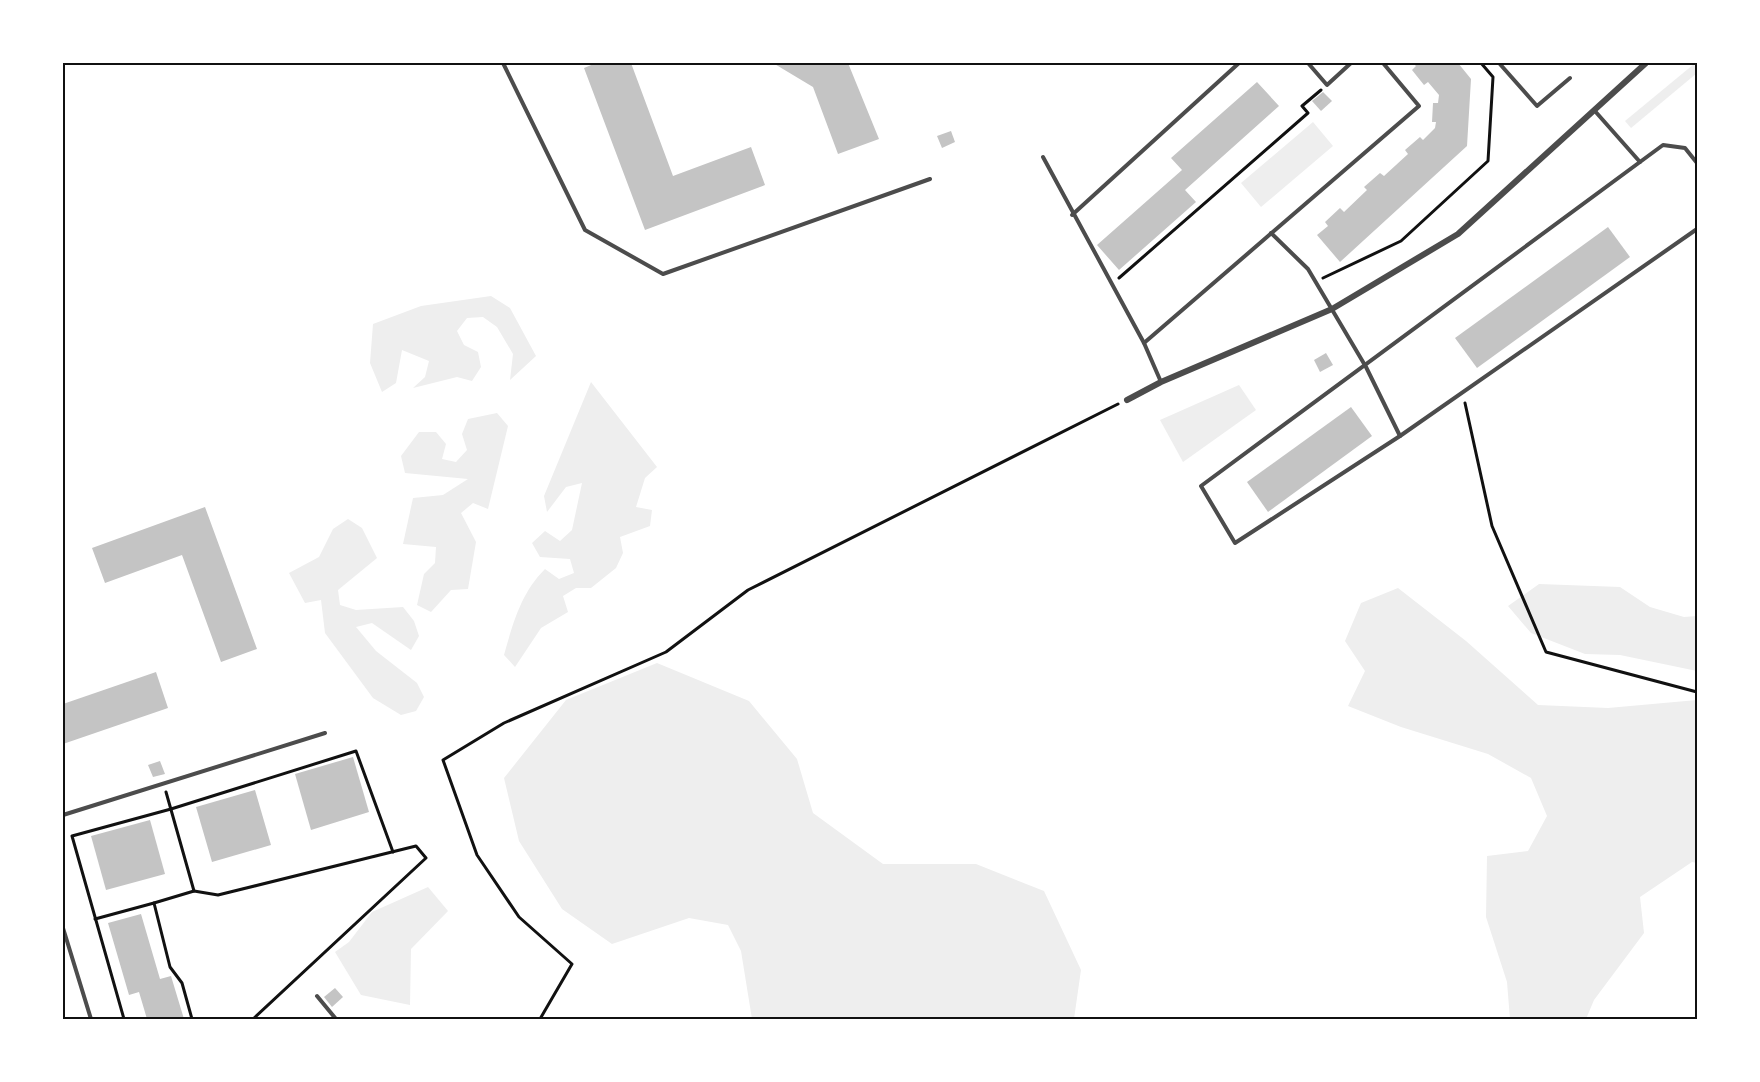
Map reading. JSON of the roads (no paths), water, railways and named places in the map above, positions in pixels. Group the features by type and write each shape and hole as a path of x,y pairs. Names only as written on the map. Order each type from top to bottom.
{"street":[{"path":"1127,399 1161,382 1332,309 1458,234 1646,63"}],"lane":[{"path":"503,63 585,230 663,274 930,179"},
{"path":"1072,215 1239,63"},
{"path":"1308,63 1327,85 1352,63"},
{"path":"1144,343 1419,106 1383,63"},
{"path":"1499,63 1537,106 1570,78"},
{"path":"1594,110 1640,162"},
{"path":"1697,163 1685,148 1663,144 1366,367 1201,486 1235,543 1400,436 1697,230"},
{"path":"1043,157 1072,215 1144,343 1161,382"},
{"path":"1271,233 1308,269 1366,367 1400,436"},
{"path":"63,815 325,733"},
{"path":"63,928 91,1019"},
{"path":"317,996 336,1019"}]}
